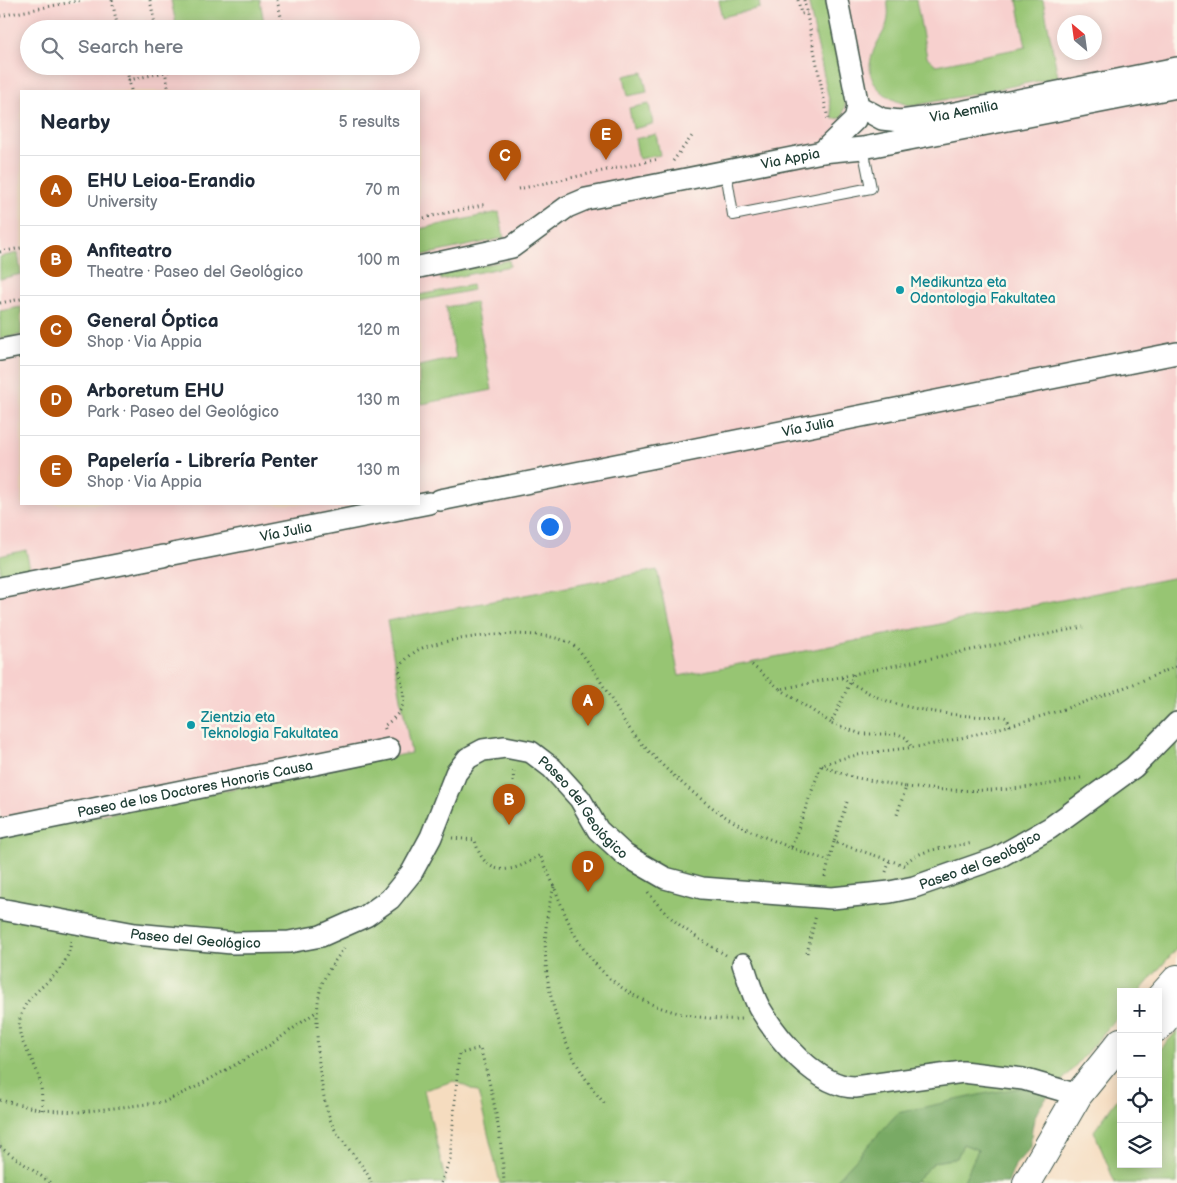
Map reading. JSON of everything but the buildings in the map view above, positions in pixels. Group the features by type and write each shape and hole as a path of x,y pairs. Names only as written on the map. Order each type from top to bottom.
{"main road":[{"path":"1162,996 1177,979"},
{"path":"1162,1023 1177,1006"},
{"path":"1027,1183 1078,1095 1117,1047"},
{"path":"1042,1183 1098,1097 1117,1076"}],"street":[{"path":"822,152 855,120 858,106 836,0"},
{"name":"Via Aemilia","path":"858,106 882,119 900,121 945,116 1177,68"},
{"name":"Via Appia","path":"420,267 512,246 566,207 675,171 726,172 822,152 863,148 1177,87"},
{"path":"863,148 867,132 882,119"},
{"path":"0,350 20,346"},
{"name":"Vía Julia","path":"420,504 1177,353"},
{"name":"Vía Julia","path":"0,588 414,505"},
{"name":"Paseo del Geológico","path":"0,909 135,934 232,943 289,942 320,936 366,916 390,898 412,872 431,837 456,773 468,758 482,750 494,747 515,748 530,752 552,768 580,799 598,830 625,856 665,878 702,888 832,898 914,888 996,858 1050,828 1134,767 1177,723"},
{"name":"Paseo de los Doctores Honoris Causa","path":"0,828 389,749"},
{"path":"743,964 758,1006 778,1034 812,1070 842,1087 963,1072 1023,1079 1078,1095"}],"lane":[{"path":"726,172 733,215 871,188 863,148"}],"path":[{"path":"0,16 82,0"},
{"path":"112,0 116,20"},
{"path":"150,0 154,20"},
{"path":"277,0 282,20"},
{"path":"798,0 801,14 807,13"},
{"path":"804,0 830,128"},
{"path":"128,75 131,90"},
{"path":"129,80 152,75"},
{"path":"166,75 169,90"},
{"path":"675,171 692,136"},
{"path":"675,171 683,158"},
{"path":"518,189 659,159"},
{"path":"420,219 487,204"},
{"path":"0,252 20,248"},
{"path":"0,303 20,299"},
{"path":"780,689 1083,626"},
{"path":"389,749 384,726 398,716 404,702 399,668 408,656 424,647 450,641 520,633 549,635 572,644 591,666 626,724 657,758 713,808 746,829 791,848 829,861 847,802"},
{"path":"752,665 780,689 831,723 861,734 898,734 907,738 912,749"},
{"path":"791,848 821,766 837,758 912,749 1010,726 1114,693 1177,666"},
{"path":"831,723 854,674"},
{"path":"840,677 878,698 959,715 1002,716 1007,718 1010,726"},
{"path":"821,766 852,777 906,787 958,792 1001,791 1049,786 1093,773"},
{"path":"896,818 906,787"},
{"path":"431,837 475,840 483,859 491,867 503,870 516,869 540,855 570,926 583,948 614,983 634,996 661,1008 699,1018 731,1020 767,1018"},
{"path":"834,842 904,865 910,859 927,852 974,843"},
{"path":"640,865 648,892 669,917 698,938 743,964"},
{"path":"554,886 548,906 544,934 546,973 550,992 566,1040 593,1090 605,1104"},
{"path":"366,916 333,964 321,986 316,1012 325,1104 332,1125 363,1167 371,1183"},
{"path":"42,1110 38,1074 24,1049 19,1033 21,1014 32,997 50,982 67,961 71,944 72,923"},
{"path":"0,1100 42,1110 80,1112 164,1102 196,1087 270,1045 316,1012"},
{"path":"442,1183 450,1159 459,1054 480,1048 488,1077 502,1151 504,1183"},
{"path":"0,1147 51,1183"}],"shaded area":[{"path":"0,0 1177,0 1177,948 1142,988 1117,988 1117,1018 1062,1081 898,1113 834,1183 500,1183 478,1092 454,1081 424,1090 446,1183 0,1183"}],"green space":[{"path":"171,0 260,0 263,20 175,20"},
{"path":"718,0 759,0 760,8 722,17"},
{"path":"808,0 826,0 846,101 842,118 833,119"},
{"path":"887,0 916,0 927,57 936,65 1026,47 1017,0 1043,0 1058,77 913,106 896,101 875,85 870,69 871,59 888,19"},
{"path":"643,72 647,92 628,96 624,76"},
{"path":"649,104 653,124 633,129 629,108"},
{"path":"656,134 660,155 639,159 635,139"},
{"path":"499,212 504,238 420,256 420,229"},
{"path":"18,253 20,274 0,279 0,257"},
{"path":"509,260 510,266 441,280 439,274"},
{"path":"472,285 473,290 420,301 420,295"},
{"path":"475,302 492,390 422,404 420,395 420,366 456,358 446,307"},
{"path":"20,307 20,335 0,339 0,311"},
{"path":"26,550 30,569 0,575 0,556"},
{"path":"657,570 679,676 1177,577 1177,948 1142,988 1117,988 1117,1018 1062,1081 898,1113 834,1183 500,1183 478,1092 454,1081 424,1090 446,1183 0,1183 0,835 411,753 387,621"},
{"path":"1177,1031 1177,1183 1115,1183 1094,1131 1117,1099 1117,1168 1162,1168 1162,1048"},
{"path":"1062,1081 1038,1110 1031,1135 1031,1147 1015,1165 1008,1183 963,1183 978,1150 963,1144 957,1158 934,1162 914,1183 834,1183 898,1113 983,1094"},
{"path":"963,1144 978,1150 963,1183 913,1182 935,1162 957,1158"}],"place":[{"name":"Papelería - Librería Penter","path":"606,160"},
{"name":"General Óptica","path":"505,181"},
{"name":"Medikuntza eta Odontologia Fakultatea","path":"900,290"},
{"name":"Zientzia eta Teknologia Fakultatea","path":"191,725"},
{"name":"EHU Leioa-Erandio","path":"588,726"},
{"name":"Anfiteatro","path":"509,825"},
{"name":"Arboretum EHU","path":"588,892"}]}
